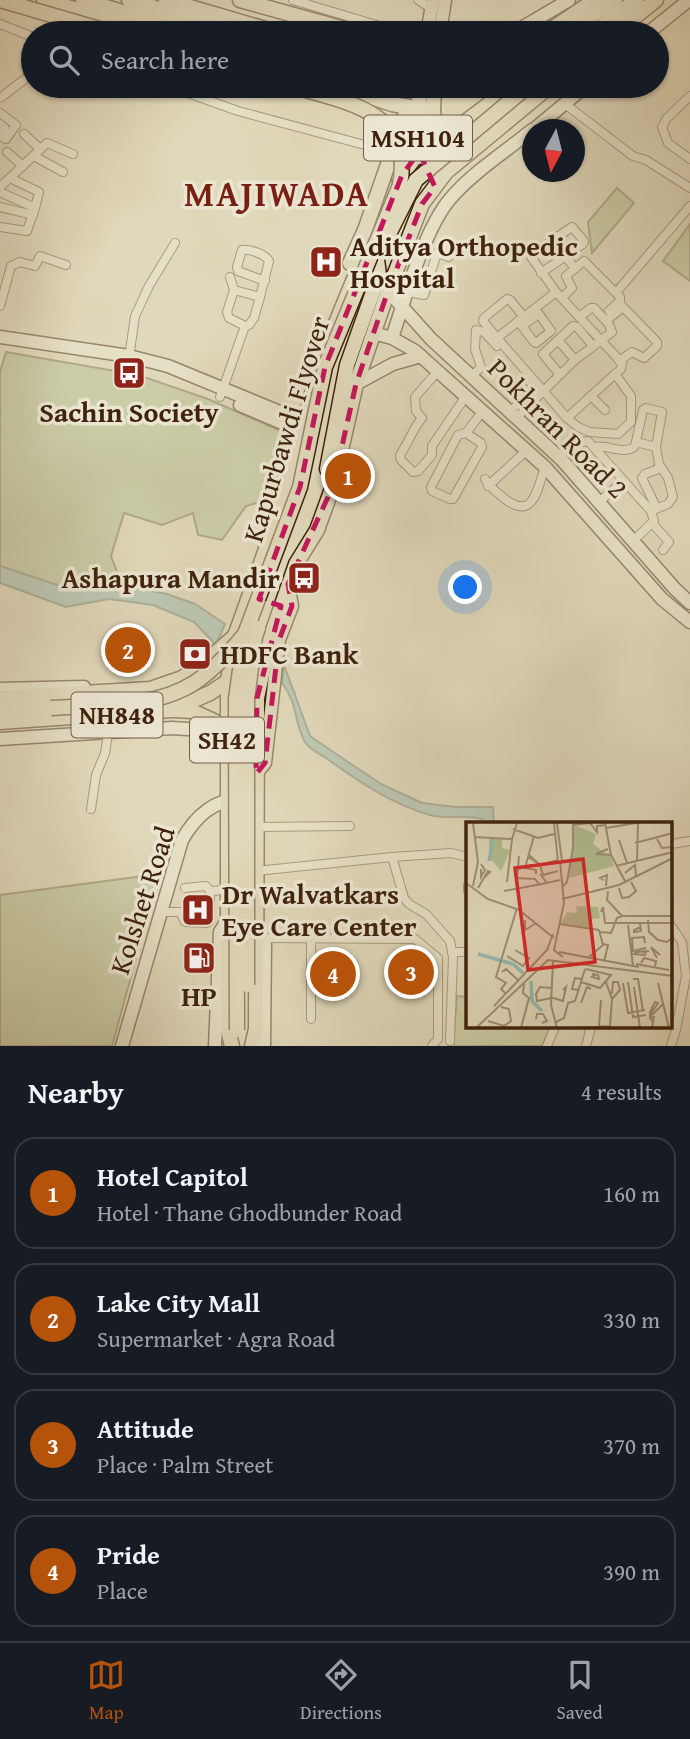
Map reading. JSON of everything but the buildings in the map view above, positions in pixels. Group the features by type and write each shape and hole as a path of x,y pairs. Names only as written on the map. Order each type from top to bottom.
{"highway":[{"path":"0,0 72,21"},
{"path":"44,0 80,5 144,21"},
{"path":"129,0 198,21"},
{"path":"166,0 238,21"},
{"path":"240,0 316,21"},
{"path":"564,21 595,0"},
{"path":"629,21 656,0"},
{"path":"607,21 625,3"},
{"path":"590,21 625,3"},
{"path":"80,5 123,21"},
{"name":"Kapurbawdi Flyover","path":"242,1030 236,699 240,635 300,487 325,367 400,185 402,173 402,155 398,140 388,126 352,103 334,98"},
{"path":"380,98 420,109 437,143 446,173"},
{"name":"MSH104","path":"420,98 419,147 435,187"},
{"path":"343,302 338,291 365,230 394,147 427,98"},
{"path":"419,147 437,143 497,98"},
{"name":"Kapurbawdi Flyover","path":"242,1030 247,699 255,637 310,479 334,362 347,325 415,180 514,98"},
{"path":"296,564 317,530 333,486 356,384 388,290 422,204 446,173 536,98"},
{"name":"NH848","path":"0,698 150,689 182,678 240,635 249,596 287,490 320,362 389,198 419,147"},
{"path":"0,710 133,702 170,694 206,674 240,635 269,642 286,606 288,584 330,459 354,340 379,275 377,258"},
{"path":"249,596 286,606"},
{"name":"SH42","path":"234,1046 228,1030 228,890 235,799 227,731 228,681 240,635"},
{"name":"SH42","path":"251,1046 256,1029 256,827 261,769 257,698 269,642"},
{"path":"244,678 260,679"},
{"name":"NH848","path":"0,722 172,710 210,693 228,681 244,678"},
{"path":"172,710 192,711 227,731"},
{"path":"234,1046 242,1030"},
{"path":"242,1030 251,1046"}],"main road":[{"path":"442,21 446,0"},
{"path":"261,769 286,606"}],"street":[{"path":"293,0 363,21"},
{"path":"418,0 432,5"},
{"path":"533,21 569,0"},
{"path":"663,21 689,0"},
{"path":"0,24 21,32"},
{"path":"0,98 21,82"},
{"path":"690,96 667,118 662,127 668,143 690,159"},
{"path":"202,98 238,111 376,148 419,147"},
{"path":"547,119 572,98"},
{"path":"565,104 633,156 646,160 690,188"},
{"path":"0,111 14,120"},
{"path":"0,111 16,125 6,139 0,136 5,128 0,124"},
{"path":"24,134 37,153 63,172"},
{"path":"392,338 421,253 448,201 467,182 522,139"},
{"path":"34,211 0,191 10,178 50,143 73,154"},
{"path":"8,152 23,166"},
{"path":"0,227 27,231 39,192 10,178"},
{"path":"620,288 690,206"},
{"path":"0,207 34,211"},
{"path":"541,273 584,241 575,228 572,227 531,257 541,273 579,317 596,343"},
{"path":"552,241 575,268"},
{"path":"129,361 135,316 149,286 175,243"},
{"path":"222,393 245,326 254,318 265,281 269,261 266,256 242,250 238,271 265,281"},
{"path":"408,292 424,295 437,253 449,257"},
{"path":"0,306 11,266 20,262 35,266 40,256 66,265"},
{"path":"497,338 572,288 566,276 584,261 620,297 620,301 604,319"},
{"path":"230,277 234,290 227,312 229,318 245,326"},
{"path":"234,290 260,297"},
{"name":"Pokhran Road 2","path":"388,290 431,339 479,370 513,414 560,458 690,603"},
{"path":"521,321 507,299 483,321 567,418 590,432 618,434 631,422 628,390 615,374"},
{"path":"604,319 624,307 657,342 657,346 644,358 632,352 619,361"},
{"path":"513,414 544,391 575,360 612,331 594,308 579,317"},
{"path":"559,375 543,354 573,327 577,327 622,363 621,369 567,418"},
{"path":"479,370 475,341 476,330 480,329 534,387 534,391 513,414"},
{"name":"Pokhran Road 2","path":"373,333 392,338 421,356 527,450 662,599 690,622"},
{"path":"0,337 158,368 302,426"},
{"path":"558,341 575,360"},
{"path":"0,344 129,361"},
{"path":"356,384 393,364 421,356"},
{"path":"438,371 415,397 416,411 422,418 411,431 411,440 400,455 401,460 413,472 418,471 432,455 432,446 466,396"},
{"path":"591,396 605,410"},
{"path":"594,447 602,445 632,450 643,410 646,408 662,412 656,447 673,497 668,504 654,509"},
{"path":"466,433 481,443 482,447 453,499 450,499 432,491 431,486 458,435 466,433 482,412"},
{"path":"560,458 573,444 588,441 623,481 654,509"},
{"path":"636,442 656,447"},
{"path":"527,450 487,483 516,507 524,508 535,495 545,467"},
{"path":"633,541 655,517 642,478 645,474 661,468"},
{"path":"599,502 623,481"},
{"path":"652,523 669,542 663,550"},
{"path":"235,799 244,678"},
{"path":"0,689 116,686 150,689"},
{"path":"0,739 173,728 227,731"},
{"path":"91,809 96,775 105,753 108,733"},
{"name":"Kolshet Road","path":"122,1046 182,840 188,829 204,813 235,799"},
{"path":"256,827 350,826"},
{"path":"672,844 690,841"},
{"path":"256,871 392,857 452,853 466,856"},
{"path":"392,857 404,898 426,914 450,941 453,954 450,1041"},
{"path":"161,912 180,912 184,921 191,924 207,923 210,915 210,891 206,886 185,888"},
{"path":"210,891 228,890"},
{"path":"210,915 228,917 220,932 215,1046"},
{"path":"671,1046 686,976 682,942 672,927"},
{"path":"256,938 415,939 438,958 438,1039 432,1046"},
{"path":"256,938 265,944 264,1046"},
{"path":"311,939 311,1019"},
{"path":"453,954 466,952"},
{"path":"547,1046 555,1028"},
{"path":"586,1046 588,1028"}],"highlighted area":[{"path":"419,152 435,187 422,204 356,384 333,486 288,584 292,606 279,640 265,763 256,774 257,698 281,606 259,599 300,487 325,367 402,175"}],"green space":[{"path":"617,188 634,203 592,253 588,222"},
{"path":"690,224 690,281 663,261"},
{"path":"6,352 138,375 208,399 292,436 270,499 246,506 222,540 198,535 193,513 162,525 124,513 111,556 122,585 66,588 0,566 0,372"},
{"path":"159,874 112,1046 0,1046 0,895"},
{"path":"457,996 466,997 466,1028 551,1028 542,1046 453,1044"}],"water":[{"path":"0,566 66,588 122,585 167,594 195,604 225,624 216,645 194,622 153,605 109,599 66,607 0,583"},
{"path":"284,665 310,736 381,784 422,803 493,807 494,822 483,822 482,819 476,818 436,816 402,805 363,783 307,745 291,698 282,683"}],"waterway":[{"path":"290,683 295,694"}],"place":[{"name":"Aditya Orthopedic Hospital","path":"326,262"},
{"name":"Sachin Society","path":"129,373"},
{"name":"Hotel Capitol","path":"348,476"},
{"name":"Ashapura Mandir","path":"304,578"},
{"name":"Lake City Mall","path":"128,650"},
{"name":"HDFC Bank","path":"195,654"},
{"name":"Dr Walvatkars Eye Care Center","path":"198,910"},
{"name":"HP","path":"199,958"},
{"name":"Attitude","path":"411,972"},
{"name":"Pride","path":"333,974"}],"district":[{"name":"MAJIWADA","path":"277,194"}]}
